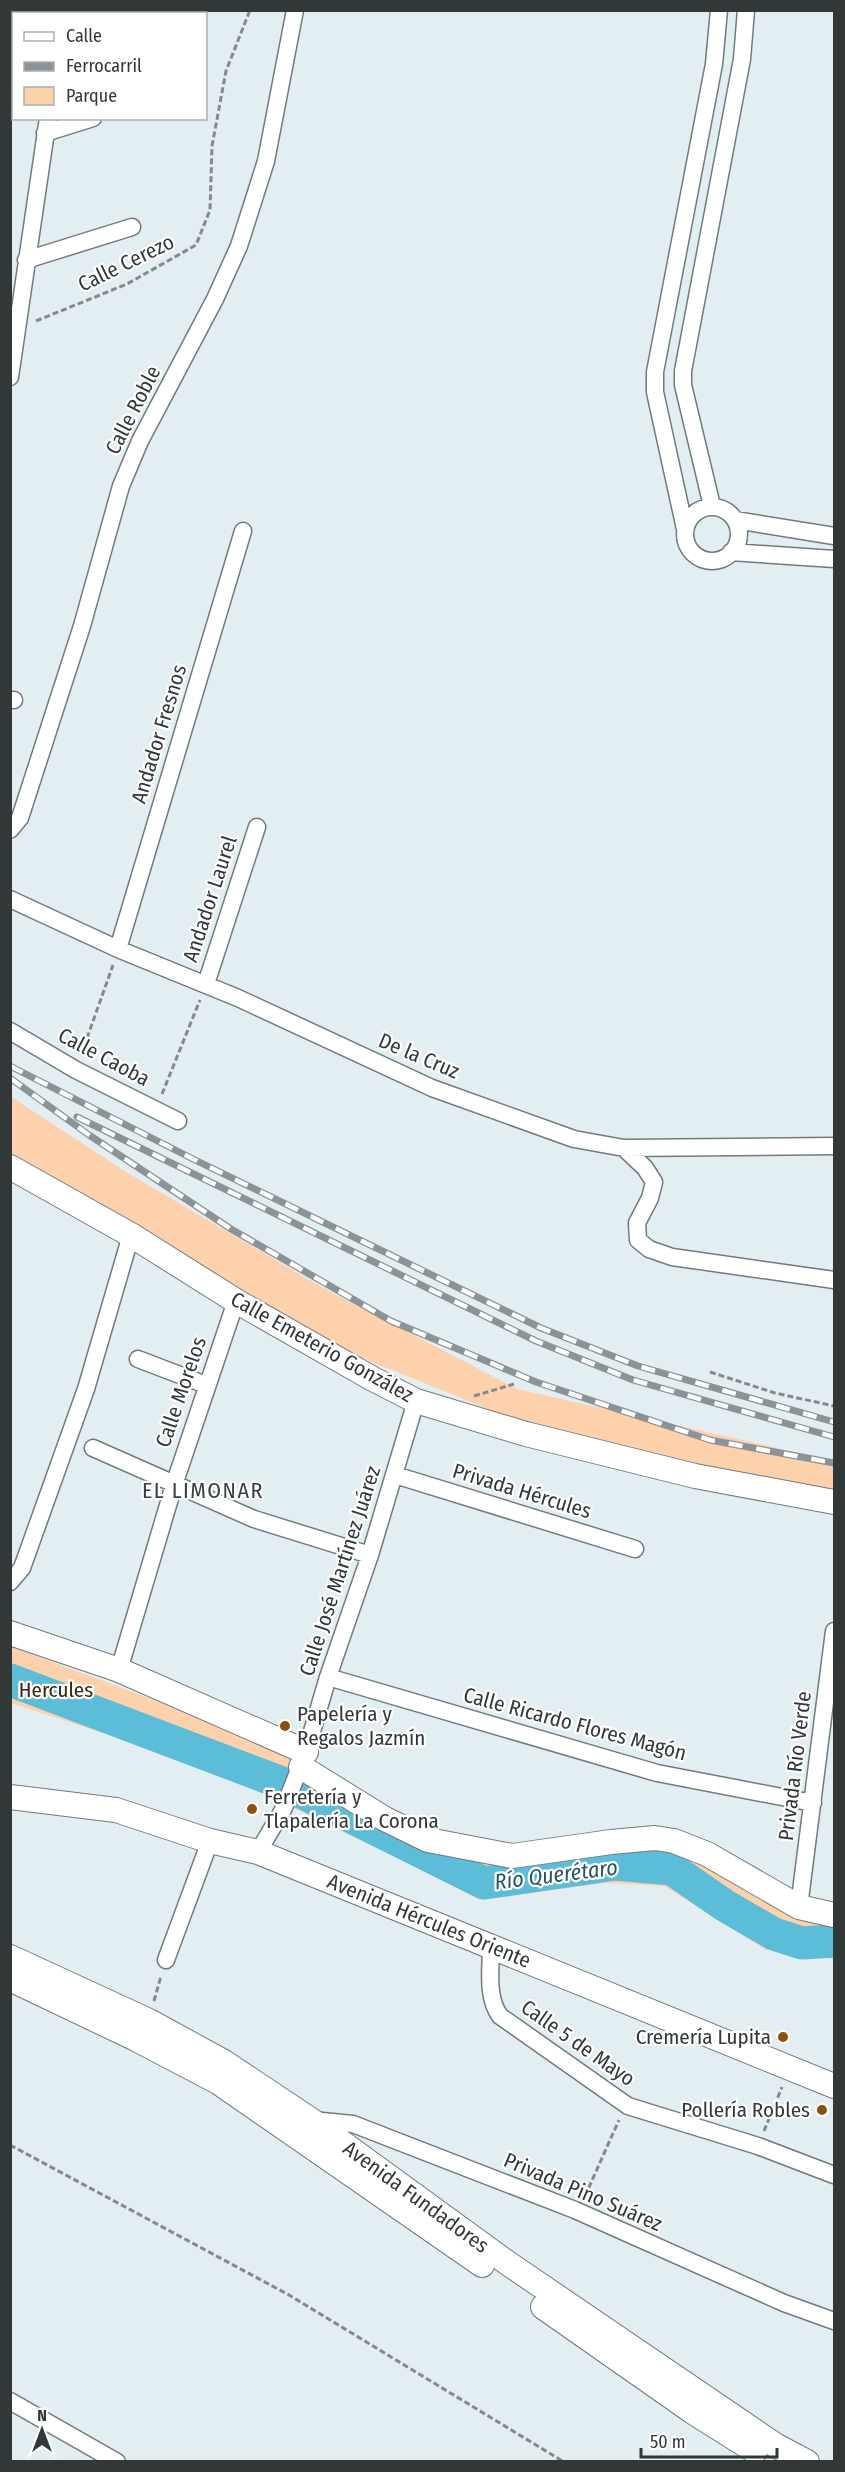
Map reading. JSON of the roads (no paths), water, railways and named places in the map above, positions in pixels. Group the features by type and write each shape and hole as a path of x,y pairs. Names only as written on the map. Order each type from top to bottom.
{"street":[{"name":"Calle Roble","path":"10,830 20,818 82,626 121,486 140,441 215,299 239,246 266,161 295,10"},
{"path":"685,529 690,517 712,506 726,510 735,520 739,531 737,543 731,552 720,560 706,560 694,554 686,543 685,529 655,392 655,372 714,64 719,10"},
{"path":"712,506 683,385 683,370 742,59 746,10"},
{"path":"10,377 47,126 82,120"},
{"path":"26,260 132,227"},
{"path":"735,520 834,536"},
{"name":"Andador Fresnos","path":"118,949 243,531"},
{"path":"731,552 834,559"},
{"name":"Andador Laurel","path":"206,984 257,827"},
{"name":"De la Cruz","path":"10,899 118,949 206,984 432,1088 574,1139 624,1148 834,1146"},
{"name":"Calle Caoba","path":"10,1031 76,1070 178,1121"},
{"path":"624,1148 645,1168 654,1182 650,1198 637,1223 638,1240 648,1249 672,1257 834,1280"},
{"name":"Calle Emeterio González","path":"10,1167 131,1235 236,1301 416,1401 526,1434 695,1476 834,1503"},
{"path":"10,1582 22,1568 82,1400 131,1235"},
{"name":"Calle Morelos","path":"119,1670 174,1485 236,1301"},
{"path":"138,1359 206,1385"},
{"name":"Calle José Martínez Juárez","path":"258,1852 283,1810 301,1767 328,1677 370,1555 416,1401"},
{"path":"93,1448 254,1519 370,1555"},
{"name":"Privada Hércules","path":"395,1475 635,1549"},
{"name":"Privada Río Verde","path":"799,1907 834,1631"},
{"path":"10,1633 119,1670 301,1767 385,1819 428,1840 512,1856 610,1842 655,1838 674,1841 707,1854 799,1907 834,1915"},
{"name":"Calle Ricardo Flores Magón","path":"328,1677 657,1773 813,1803"},
{"name":"Avenida Hércules Oriente","path":"10,1797 116,1810 210,1840 258,1852 834,2086"},
{"path":"166,1960 210,1840"},
{"name":"Calle 5 de Mayo","path":"491,1946 491,1991 495,2009 500,2016 628,2106 758,2146 834,2175"},
{"name":"Avenida Fundadores","path":"10,1957 149,2021 224,2062 304,2128 693,2412 772,2462"},
{"name":"Avenida Fundadores","path":"10,1979 136,2039 304,2128 775,2445 807,2462"},
{"name":"Privada Pino Suárez","path":"304,2128 352,2124 575,2210 784,2302 834,2321"},
{"path":"10,2401 117,2462"}],"waterway":[{"name":"Río Querétaro","path":"10,1680 285,1784 484,1883 615,1864 672,1869 724,1905 774,1934 802,1943 834,1941"}],"railway":[{"path":"10,1066 193,1159 541,1328 638,1366 834,1422"},
{"path":"10,1078 89,1135 231,1229 391,1321 536,1382 710,1440 834,1463"},
{"path":"77,1117 536,1341 633,1380 834,1437"}],"place":[{"name":"Papelería y Regalos Jazmín","path":"285,1726"},
{"name":"Ferretería y Tlapalería La Corona","path":"252,1809"},
{"name":"Cremería Lupita","path":"783,2037"},
{"name":"Pollería Robles","path":"822,2110"}],"district":[{"name":"EL LIMONAR","path":"203,1490"}],"park label":[{"name":"Hercules","path":"56,1690"}]}
